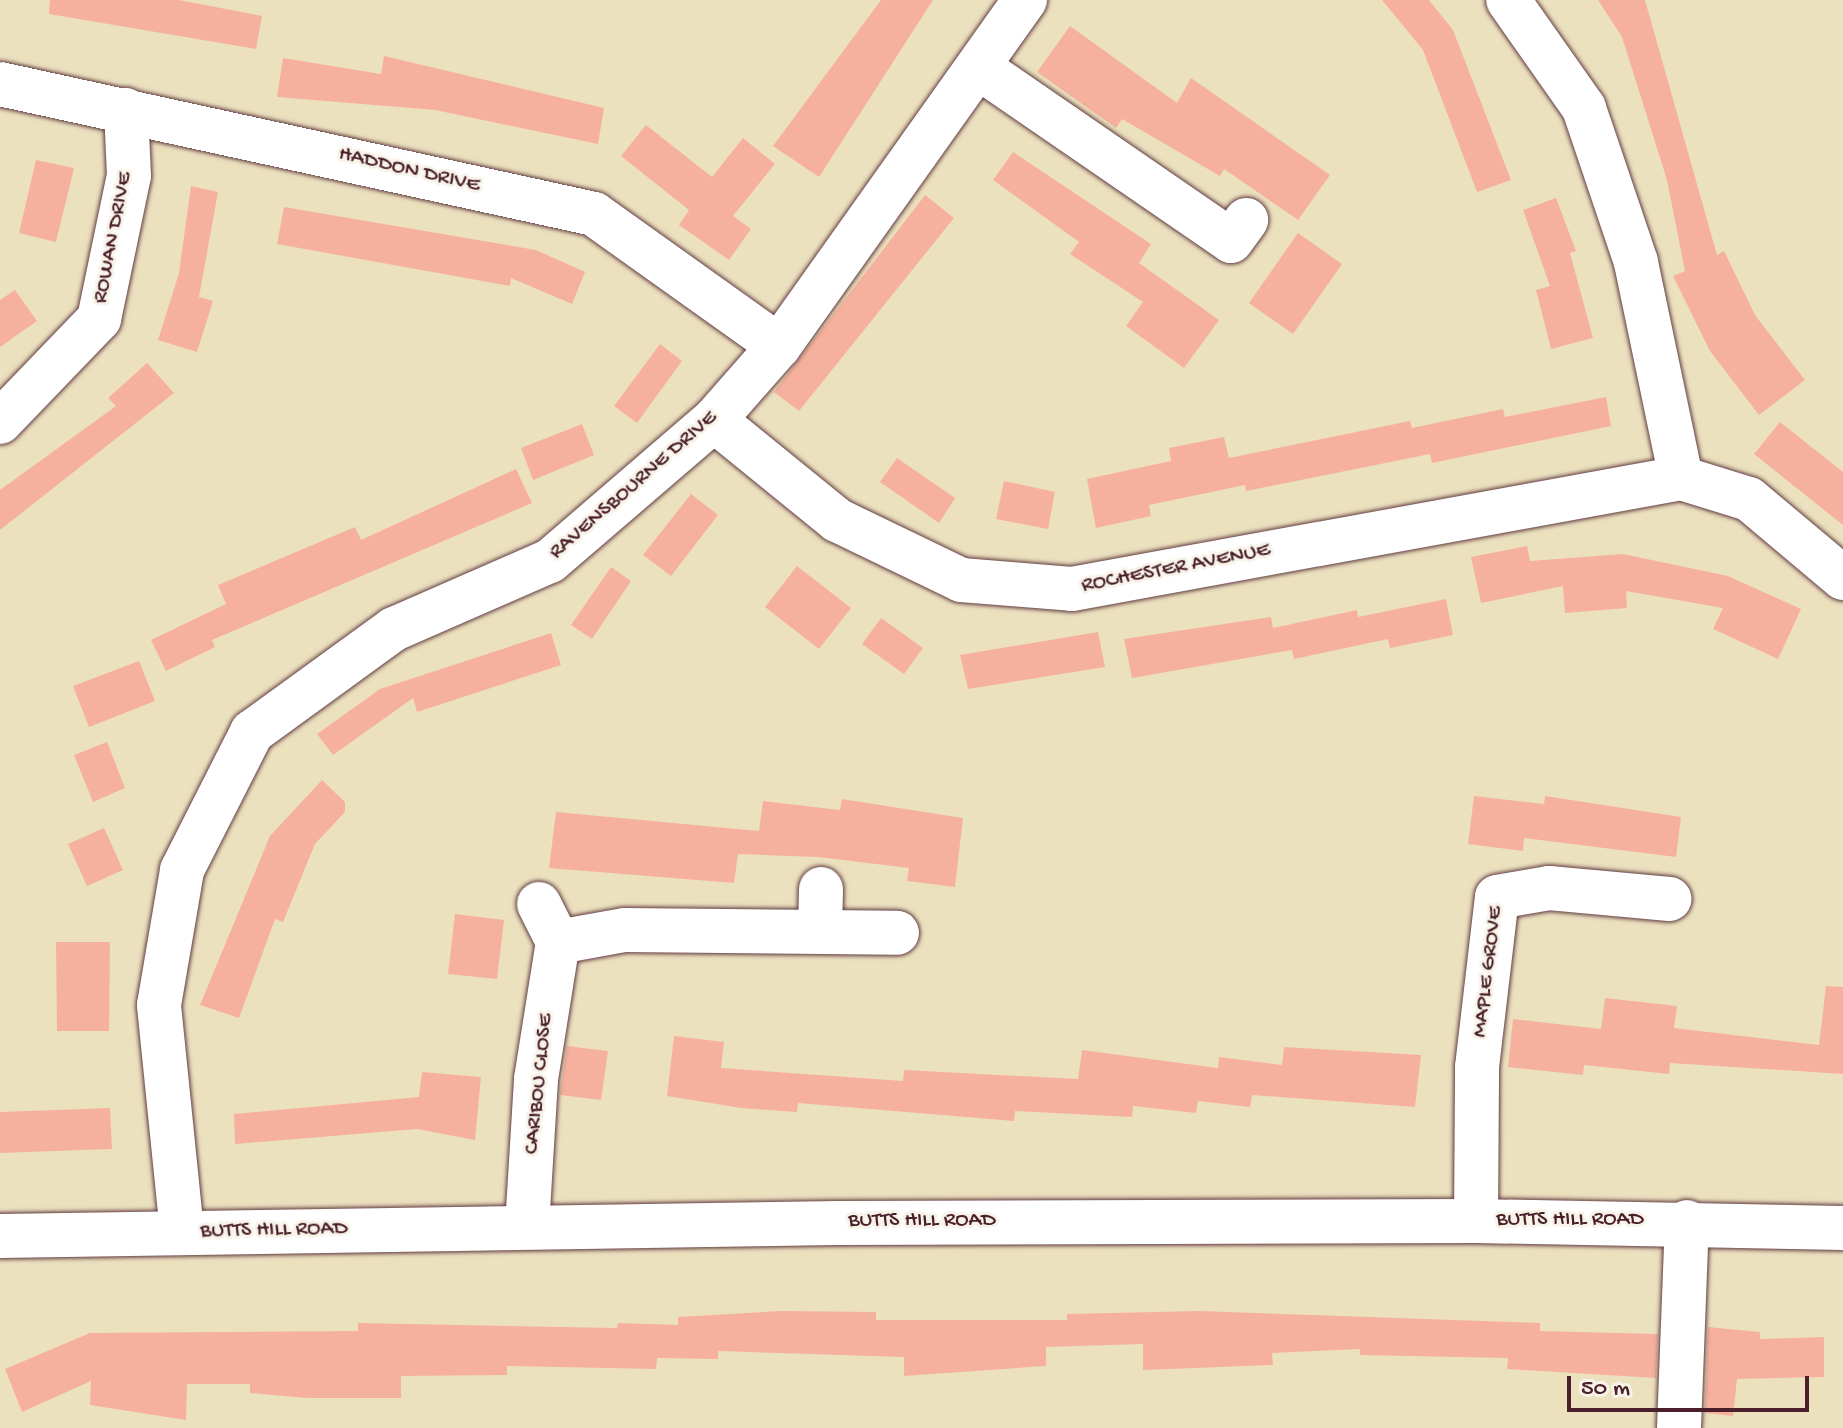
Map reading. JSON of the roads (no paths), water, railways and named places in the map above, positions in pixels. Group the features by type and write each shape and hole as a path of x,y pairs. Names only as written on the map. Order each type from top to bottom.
{"street":[{"name":"RAVENSBOURNE DRIVE","path":"182,1232 159,1005 182,870 252,732 394,629 550,561 714,420 779,346 981,69 1025,0"},
{"path":"1508,0 1584,108 1636,262 1681,478"},
{"path":"981,69 1230,242"},
{"name":"HADDON DRIVE","path":"0,84 594,214 779,346"},
{"name":"ROWAN DRIVE","path":"0,422 99,319 129,176 126,110"},
{"name":"ROCHESTER AVENUE","path":"714,420 837,520 961,580 1072,589 1681,478 1749,499 1843,578"},
{"name":"MAPLE GROVE","path":"1476,1221 1477,1067 1497,897 1549,888 1670,899"},
{"path":"539,904 558,942 625,930 820,910 897,933"},
{"name":"CARIBOU CLOSE","path":"527,1227 536,1079 558,942"},
{"name":"BUTTS HILL ROAD","path":"0,1236 527,1227 1476,1221 1687,1222 1843,1228"},
{"path":"1679,1428 1687,1222"}]}
